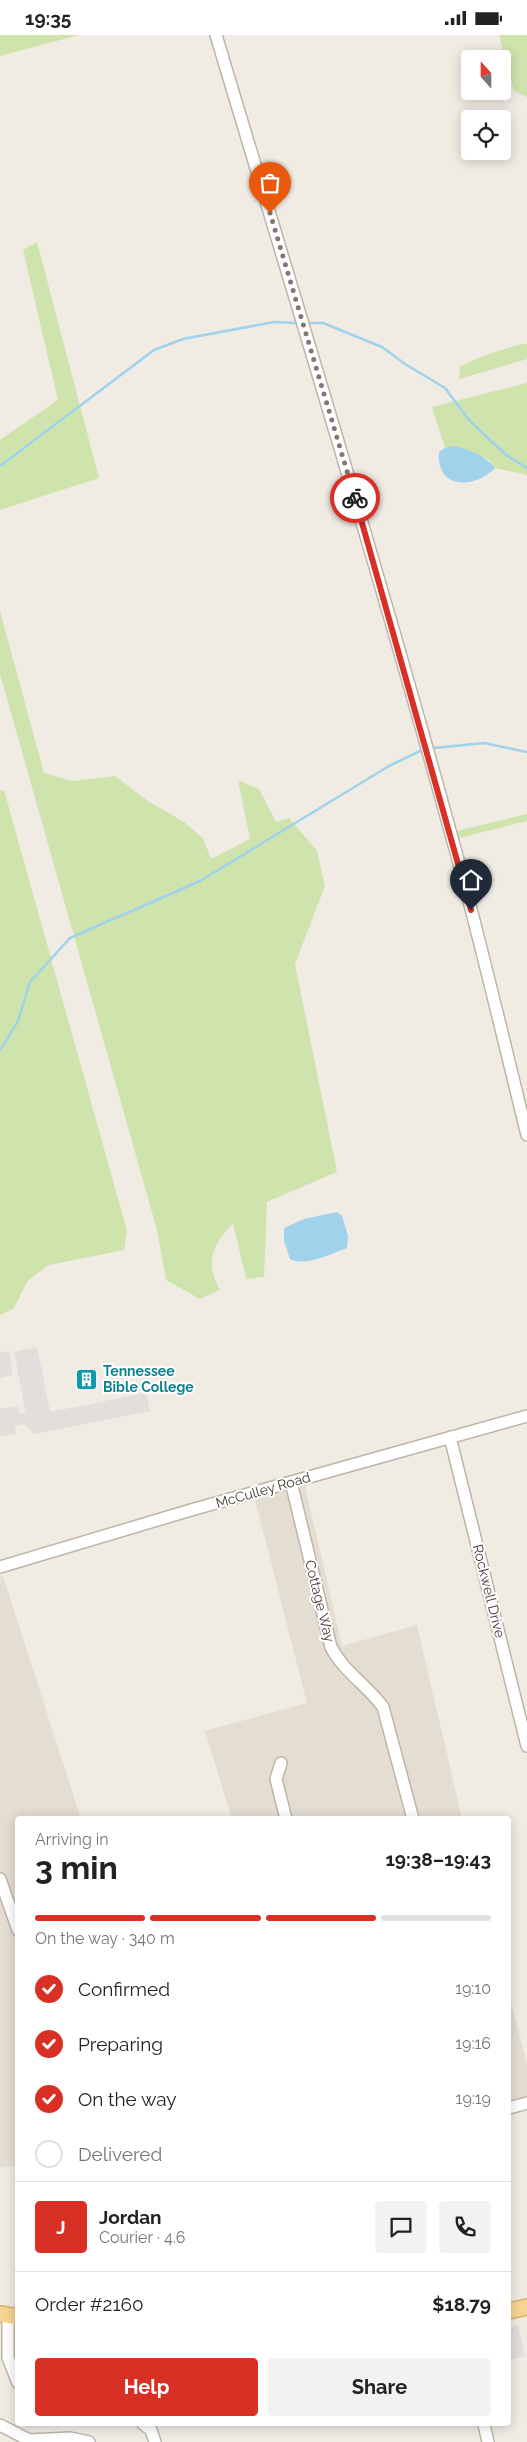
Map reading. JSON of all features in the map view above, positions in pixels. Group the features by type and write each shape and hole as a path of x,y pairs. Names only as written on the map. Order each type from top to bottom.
{"main road":[{"path":"511,2311 527,2307"}],"street":[{"path":"216,35 352,488 432,767 527,1135"},
{"name":"McCulley Road","path":"0,1567 291,1482 527,1416"},
{"name":"Rockwell Drive","path":"450,1437 527,1746"},
{"name":"Cottage Way","path":"291,1482 331,1647 342,1666 373,1692 383,1707 413,1816"},
{"path":"281,1763 276,1779 285,1816"},
{"path":"0,1879 15,1922"},
{"path":"511,2107 527,2103"},
{"path":"6,2315 8,2358 15,2376"},
{"path":"146,2426 151,2430 155,2442"},
{"path":"484,2426 488,2442"},
{"path":"2,2431 29,2440 70,2438 89,2442"}],"shaded area":[{"path":"37,1347 50,1412 146,1393 150,1411 34,1434 25,1424 15,1426 16,1434 0,1436 0,1409 18,1406 20,1414 26,1413 14,1352"},
{"path":"9,1351 13,1375 0,1378 0,1353"},
{"path":"305,1486 342,1646 417,1625 461,1816 231,1816 205,1731 307,1703 255,1500"},
{"path":"3,1576 80,1816 15,1816 15,2169 14,2166 0,2168 0,1577"},
{"path":"511,2003 527,2064 527,2097 511,2101"},
{"path":"518,2325 525,2356 511,2360 511,2327"}],"green space":[{"path":"0,35 79,35 0,56"},
{"path":"499,35 527,35 527,97 514,91 511,80 511,50 503,50"},
{"path":"37,242 99,478 0,510 0,440 58,400 23,250"},
{"path":"521,344 527,344 527,359 459,379 460,366 486,355"},
{"path":"527,383 527,475 495,468 488,459 461,448 445,448 432,407"},
{"path":"0,611 44,773 72,781 115,776 148,801 184,822 203,838 211,859 250,839 238,780 259,789 276,822 289,818 317,851 325,886 295,964 337,1172 267,1202 264,1277 246,1279 233,1223 220,1239 213,1254 212,1270 220,1290 200,1299 166,1280 157,1230 0,674"},
{"path":"4,790 127,1231 124,1250 49,1265 28,1280 14,1308 0,1315 0,791"},
{"path":"527,814 527,821 459,838 457,831"}],"water":[{"path":"454,446 477,454 495,468 477,480 458,482 450,479 444,473 440,464 439,452"},
{"path":"337,1212 342,1216 348,1236 347,1248 311,1261 290,1259 284,1241 284,1228 304,1219"}],"waterway":[{"path":"0,466 154,350 183,339 274,322 296,323"},
{"path":"310,323 323,323 382,347 405,364 445,388 469,420 506,455 527,468"},
{"path":"434,748 484,743 527,752"},
{"path":"0,1050 18,1021 30,982 70,938 200,881 389,766 420,751"}],"way so far":[{"path":"270,213 355,498"}],"place":[{"name":"Tennessee Bible College","path":"87,1379"}],"route":[{"path":"355,498 471,910"}]}
